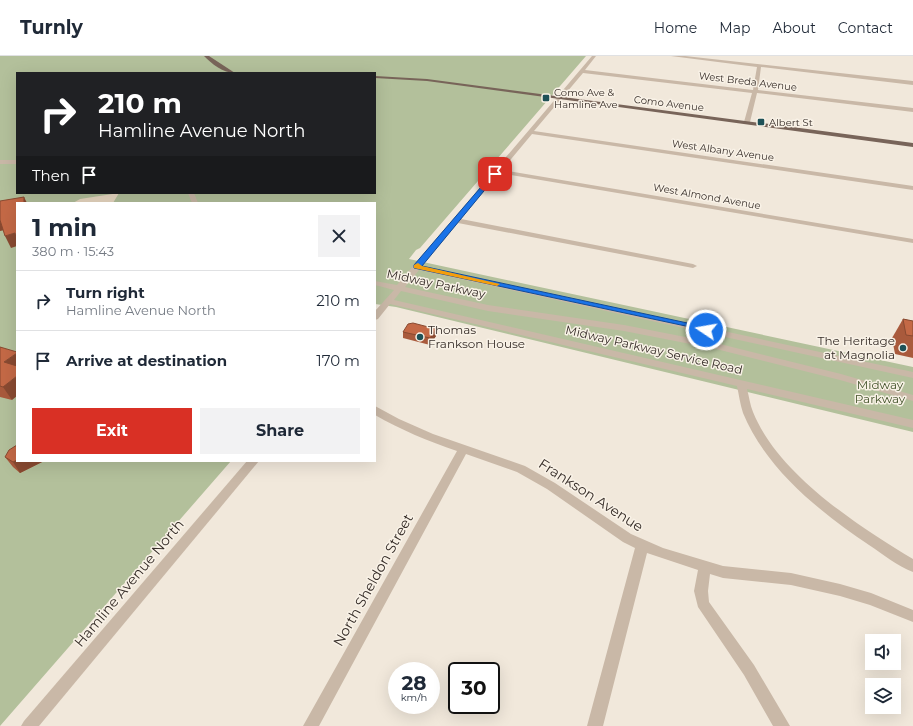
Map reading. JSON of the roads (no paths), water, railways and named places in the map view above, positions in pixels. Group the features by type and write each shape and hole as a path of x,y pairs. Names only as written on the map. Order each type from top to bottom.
{"main road":[{"path":"206,56 219,66 231,72"},
{"name":"Como Avenue","path":"376,77 418,79 913,144"}],"street":[{"path":"376,316 594,56"},
{"path":"673,56 913,82"},
{"path":"747,122 755,91 759,66"},
{"name":"West Breda Avenue","path":"582,71 913,110"},
{"name":"West Albany Avenue","path":"531,132 913,188"},
{"path":"0,162 16,162"},
{"name":"West Almond Avenue","path":"498,171 913,241"},
{"path":"456,220 693,266"},
{"path":"417,267 913,375"},
{"name":"Midway Parkway","path":"376,283 488,308 624,328 716,346 833,375 913,398"},
{"name":"Midway Parkway Service Road","path":"388,301 913,424"},
{"path":"741,384 747,408 754,423 765,442 794,478 846,523 913,566"},
{"name":"Frankson Avenue","path":"376,411 409,429 463,449 504,461 527,472 551,486 607,526 642,546 705,568 723,572 791,579 827,587 871,600 913,616"},
{"name":"North Sheldon Street","path":"311,726 463,449"},
{"name":"Hamline Avenue North","path":"29,726 252,462"},
{"path":"595,726 642,546"},
{"path":"705,568 701,591 703,603 749,670 782,726"}],"place":[{"name":"Como Ave & Hamline Ave","path":"546,98"},
{"name":"Albert St","path":"761,122"},
{"name":"Thomas Frankson House","path":"420,337"},
{"name":"The Heritage at Magnolia","path":"903,348"}]}
